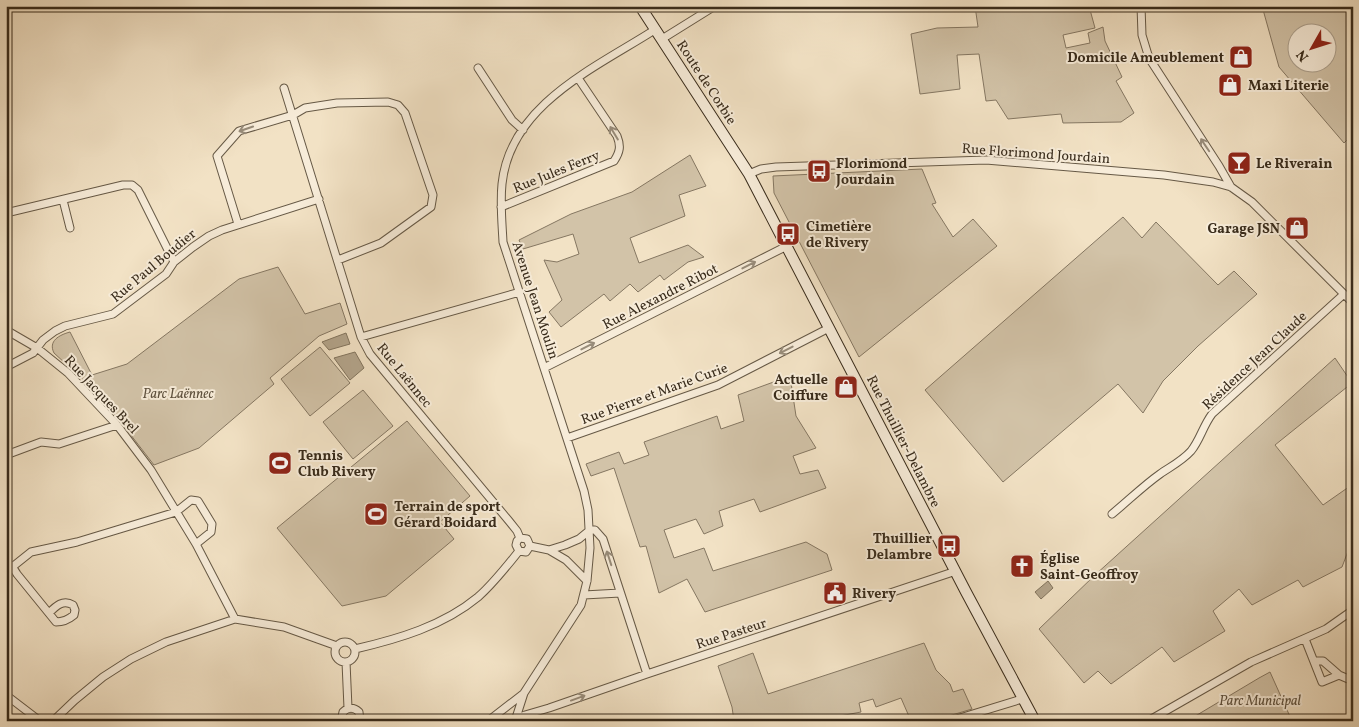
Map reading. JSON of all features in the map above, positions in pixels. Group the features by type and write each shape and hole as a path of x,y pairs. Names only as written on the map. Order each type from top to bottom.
{"main road":[{"name":"Route de Corbie","path":"640,6 749,174"},
{"name":"Rue Thuillier-Delambre","path":"749,174 1035,721"}],"street":[{"path":"662,39 715,6"},
{"path":"1141,6 1142,35 1149,58 1219,166 1230,187 1258,207 1353,303"},
{"name":"Avenue Jean Moulin","path":"524,693 578,611 587,581 590,530 584,490 503,242 502,183 511,151 539,108 578,78 656,29"},
{"path":"478,68 512,120 523,130"},
{"name":"Rue Jules Ferry","path":"501,207 614,161 617,156 620,145 617,136 578,78"},
{"name":"Rue Laënnec","path":"284,88 362,337 370,354 510,521 520,538"},
{"path":"238,224 217,156 239,131 293,115 305,108 337,104 388,102 398,105 405,113 433,195 431,207 381,243 338,260"},
{"name":"Rue Florimond Jourdain","path":"749,174 761,169 776,168 986,160 1164,175 1230,187"},
{"path":"6,213 123,185 132,185 138,190 174,262"},
{"name":"Rue Paul Boudier","path":"37,348 43,340 60,329 113,314 166,274 174,262 209,236 238,224 319,199"},
{"path":"63,200 70,228"},
{"name":"Rue Alexandre Ribot","path":"544,368 787,246"},
{"path":"362,337 520,292"},
{"name":"Résidence Jean Claude","path":"1112,514 1190,452 1212,414 1344,294"},
{"name":"Rue Pierre et Marie Curie","path":"568,438 718,386 829,328"},
{"name":"Rue Jacques Brel","path":"6,330 37,348 68,373 117,424 151,470 196,544 235,619"},
{"path":"6,367 33,353 37,348"},
{"path":"6,455 41,442 59,444 117,424"},
{"path":"6,572 31,552 77,542 176,512 191,500 199,502 212,524 211,532 196,544"},
{"path":"549,550 579,539 590,530 595,530 603,539 647,674"},
{"path":"520,538 527,539 530,546 526,552 519,551 516,548 516,543 520,538"},
{"path":"530,546 549,550 566,560 587,581"},
{"path":"355,649 413,633 447,618 478,598 519,551"},
{"path":"12,566 56,622 66,621 74,615 75,610 73,605 61,603 49,613"},
{"name":"Rue Pasteur","path":"515,720 525,715 956,571"},
{"path":"584,595 620,593"},
{"path":"1148,721 1251,662 1326,629 1353,610"},
{"path":"53,721 103,676 130,660 166,642 235,619 284,628 337,646 348,642 356,652 352,659 346,662 341,661 336,656 337,646"},
{"path":"1305,639 1322,682 1339,675"},
{"path":"1314,661 1323,662 1339,675 1353,681"},
{"path":"346,662 348,708"},
{"path":"515,720 524,693"},
{"path":"488,721 524,693"},
{"path":"6,695 40,721"},
{"path":"950,721 1022,699"},
{"path":"348,708 356,710 360,718 368,721"},
{"path":"286,721 341,720 343,712 348,708"}],"green space":[{"path":"975,6 1089,6 1095,28 1063,35 1066,48 1090,43 1088,33 1103,27 1105,41 1122,77 1116,81 1134,113 1121,122 1063,123 1061,114 1008,119 996,100 986,101 979,54 957,55 960,89 920,94 911,34 937,28 978,27"},
{"path":"1262,6 1353,6 1353,134 1344,143 1279,67"},
{"path":"690,155 706,186 679,195 685,216 630,238 639,263 688,245 704,257 688,262 664,280 660,275 638,292 630,284 610,301 604,294 561,327 549,312 562,300 544,260 557,262 579,254 573,234 523,249 519,240 571,214 632,192"},
{"path":"922,169 936,203 932,204 953,237 973,219 997,246 859,357 774,193 773,176"},
{"path":"1123,217 1142,238 1156,222 1218,285 1234,271 1257,294 1198,346 1163,381 1143,413 1118,384 1003,482 925,390"},
{"name":"Parc Laënnec","path":"278,267 305,314 340,303 347,324 319,336 270,378 274,384 199,448 154,465 110,408 90,386 54,353 52,345 56,339 70,332 92,375 127,364 239,279"},
{"path":"320,347 350,383 310,416 281,379"},
{"path":"1335,358 1352,383 1275,445 1323,505 1353,484 1353,538 1342,567 1303,587 1298,580 1252,605 1239,589 1213,611 1225,631 1174,662 1162,647 1111,684 1098,671 1084,683 1039,629 1095,575"},
{"path":"790,376 796,416 816,448 793,456 800,474 818,470 826,488 760,512 754,499 719,511 723,526 704,534 696,519 664,530 674,558 704,548 713,571 806,542 827,554 832,570 705,612 687,579 659,593 646,546 640,547 614,468 591,476 586,464 619,452 624,464 649,455 644,442 717,416 721,429 744,421 738,395"},
{"path":"363,390 393,426 353,459 323,422"},
{"name":"Terrain de sport Gérard Boidard","path":"407,421 470,496 440,522 454,539 386,596 342,606 277,528"},
{"path":"924,643 936,670 950,684 953,692 963,689 972,709 932,721 911,721 901,698 876,707 873,699 859,703 861,712 813,721 734,721 732,707 718,666 753,653 768,694"},
{"name":"Parc Municipal","path":"1270,672 1292,721 1187,721 1259,678"}],"shaded area":[{"path":"346,333 350,344 329,350 322,342"},
{"path":"355,352 364,368 350,380 334,358"},
{"path":"1048,581 1053,588 1041,599 1035,592"}],"place":[{"name":"Domicile Ameublement","path":"1241,57"},
{"name":"Maxi Literie","path":"1230,85"},
{"name":"Le Riverain","path":"1239,163"},
{"name":"Florimond Jourdain","path":"819,171"},
{"name":"Garage JSN","path":"1297,228"},
{"name":"Cimetière de Rivery","path":"788,234"},
{"name":"Actuelle Coiffure","path":"846,387"},
{"name":"Tennis Club Rivery","path":"280,463"},
{"name":"Terrain de sport Gérard Boidard","path":"376,514"},
{"name":"Thuillier Delambre","path":"949,546"},
{"name":"Église Saint-Geoffroy","path":"1022,566"},
{"name":"Rivery","path":"835,593"}]}
